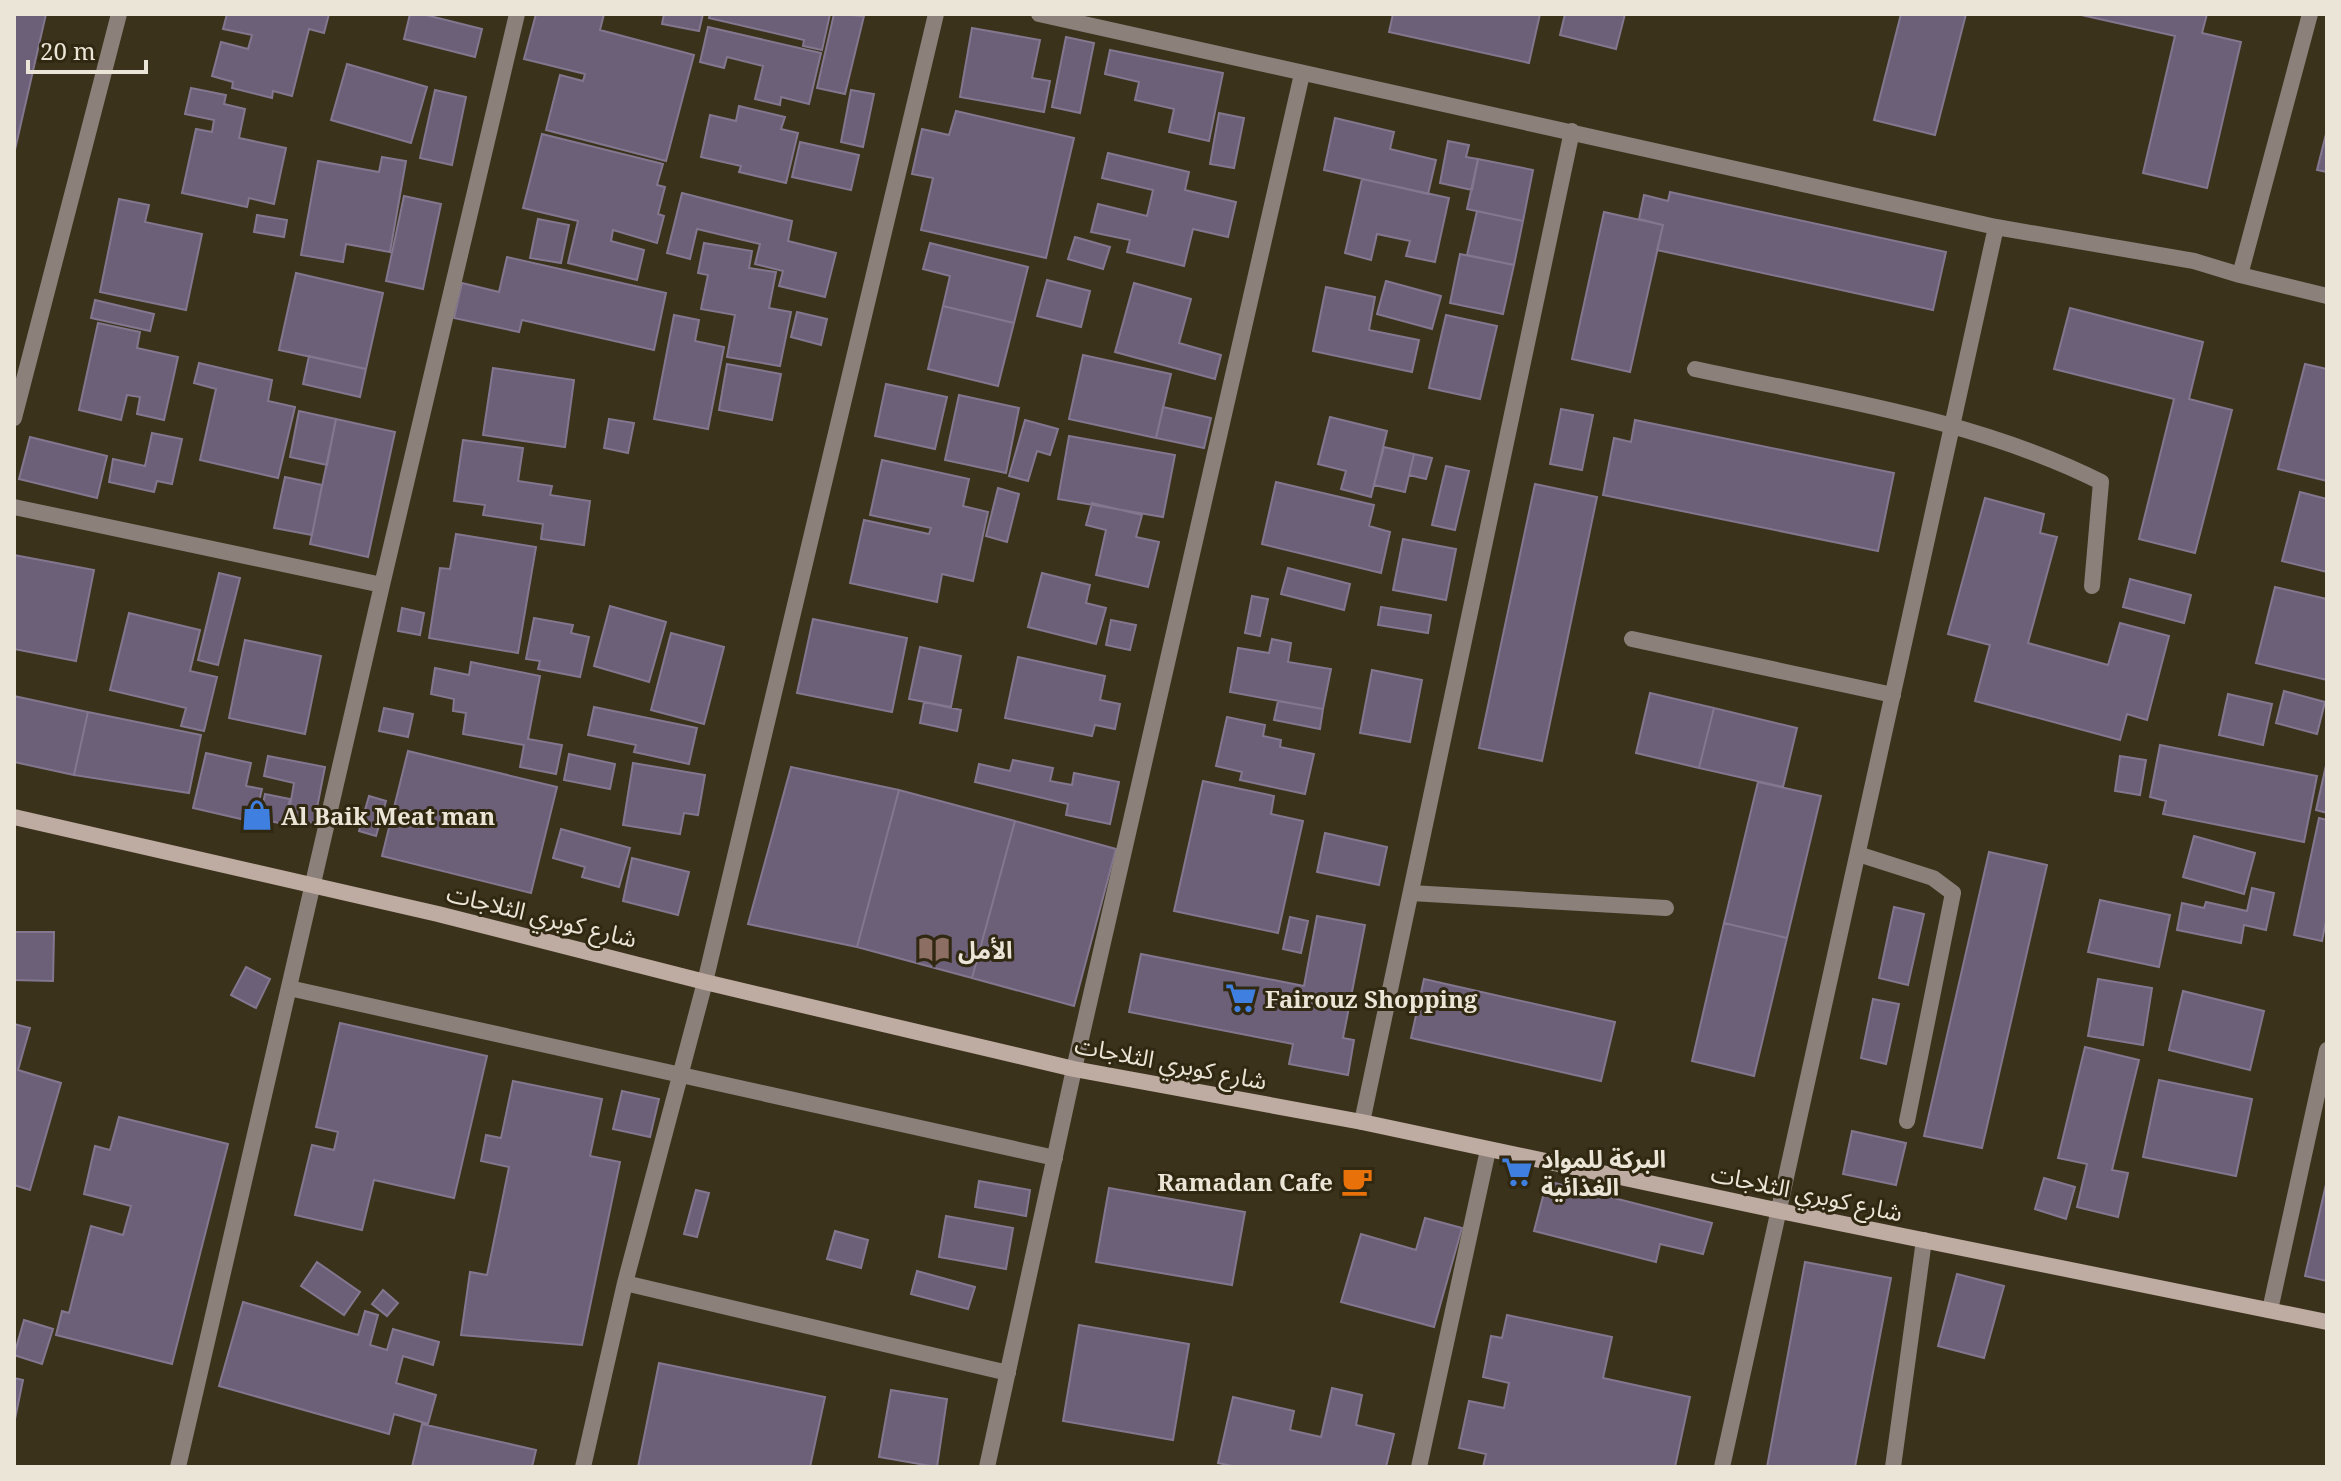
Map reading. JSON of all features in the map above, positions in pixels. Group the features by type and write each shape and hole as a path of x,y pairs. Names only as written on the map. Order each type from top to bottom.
{"main road":[{"name":"شارع كوبري الثلاجات","path":"14,817 438,914 705,982 1074,1069 1362,1122 2327,1322"}],"street":[{"path":"14,418 119,14"},
{"path":"178,1467 517,14"},
{"path":"583,1467 625,1283 705,982 936,14"},
{"path":"1039,14 1996,227 2194,261 2327,296"},
{"path":"2240,275 2310,14"},
{"path":"987,1467 1074,1069 1302,74"},
{"path":"1362,1122 1572,131"},
{"path":"1722,1467 1996,227"},
{"path":"1695,369 1953,425 2060,462 2101,482 2092,586"},
{"path":"14,507 382,585"},
{"path":"1632,639 1893,695"},
{"path":"1858,854 1933,878 1953,893 1907,1121"},
{"path":"1411,893 1666,908"},
{"path":"289,988 1055,1158"},
{"path":"2270,1310 2327,1050"},
{"path":"1419,1467 1488,1150"},
{"path":"1893,1467 1924,1240"},
{"path":"625,1283 1008,1373"}],"building":[{"path":"14,14 46,14 14,154"},
{"path":"227,14 329,14 324,33 309,29 292,96 273,91 272,98 232,88 233,82 212,76 221,42 248,49 252,35 223,29"},
{"path":"410,14 422,14 482,29 475,57 404,39"},
{"path":"536,14 604,14 600,30 694,55 666,161 546,130 560,75 583,81 585,74 524,59"},
{"path":"664,14 703,14 699,31 662,24"},
{"path":"710,14 830,14 822,50 803,46 804,40 709,18"},
{"path":"834,14 864,16 845,94 817,88"},
{"path":"1393,14 1540,14 1529,63 1389,32"},
{"path":"1565,14 1625,14 1616,49 1560,35"},
{"path":"1901,14 1966,14 1935,135 1874,120"},
{"path":"2077,14 2207,14 2202,33 2241,42 2207,188 2143,173 2175,36"},
{"path":"708,27 821,53 809,104 781,97 780,105 755,99 763,66 727,57 724,68 700,62"},
{"path":"972,28 1040,40 1032,78 1050,81 1044,112 960,97"},
{"path":"1066,37 1094,43 1080,113 1052,107"},
{"path":"1110,50 1223,73 1209,141 1169,132 1174,109 1135,100 1139,82 1105,74"},
{"path":"347,64 427,87 411,143 331,120"},
{"path":"191,88 226,95 224,104 245,109 239,138 286,148 274,204 249,198 247,207 182,193 196,129 212,132 214,120 185,114"},
{"path":"435,90 466,97 452,165 420,158"},
{"path":"851,90 874,94 863,147 841,142"},
{"path":"739,106 785,117 781,129 798,133 786,183 739,172 741,166 701,157 710,115 736,121"},
{"path":"956,111 1074,138 1046,258 921,230 933,178 912,174 922,129 949,135"},
{"path":"1219,113 1244,118 1234,168 1210,164"},
{"path":"1335,118 1394,132 1390,149 1436,160 1428,194 1324,170"},
{"path":"2327,130 2327,172 2317,170"},
{"path":"542,134 663,164 657,185 665,187 658,214 664,216 657,243 613,230 611,241 644,250 637,280 568,263 578,221 523,208"},
{"path":"1448,141 1469,145 1466,157 1478,159 1472,190 1440,183"},
{"path":"800,142 859,155 851,190 792,177"},
{"path":"1108,153 1189,172 1185,190 1236,202 1228,237 1193,229 1184,266 1127,252 1130,240 1091,232 1098,204 1147,216 1153,190 1102,178"},
{"path":"382,157 406,161 390,252 346,244 343,262 301,255 318,161 379,172"},
{"path":"1478,159 1533,170 1523,221 1467,209"},
{"path":"1362,179 1449,198 1435,262 1406,256 1410,241 1377,234 1371,260 1345,253"},
{"path":"1670,192 1946,252 1933,310 1657,250 1663,225 1639,219 1644,195 1668,201"},
{"path":"682,193 792,221 788,241 836,253 825,297 779,286 783,271 755,264 760,244 697,229 690,259 667,253"},
{"path":"404,196 441,204 423,289 386,281"},
{"path":"119,199 149,205 145,222 202,234 186,310 100,292"},
{"path":"1477,211 1523,221 1514,265 1467,255"},
{"path":"1604,212 1663,225 1630,372 1572,359"},
{"path":"257,215 287,220 284,237 254,232"},
{"path":"538,219 569,225 561,263 530,258"},
{"path":"1075,237 1110,247 1103,269 1068,259"},
{"path":"704,243 752,251 749,268 776,272 769,308 791,312 780,366 727,357 735,315 701,309 708,275 698,273"},
{"path":"930,243 1028,267 1014,323 943,306 950,276 923,269"},
{"path":"1460,254 1514,265 1503,314 1450,303"},
{"path":"507,257 666,293 654,350 522,320 519,332 454,318 462,283 499,292"},
{"path":"296,273 383,293 366,369 279,350"},
{"path":"1047,280 1090,291 1081,327 1037,316"},
{"path":"1386,281 1441,296 1432,329 1377,314"},
{"path":"1134,283 1191,299 1179,343 1221,355 1215,379 1115,352"},
{"path":"1326,287 1375,297 1369,330 1419,340 1412,372 1313,351"},
{"path":"95,300 154,314 150,331 91,318"},
{"path":"943,306 1014,323 998,386 928,369"},
{"path":"2070,308 2203,342 2189,399 2232,410 2195,553 2139,539 2174,399 2054,369"},
{"path":"797,312 827,319 821,345 791,337"},
{"path":"674,315 699,320 695,341 724,347 708,429 654,419"},
{"path":"1446,315 1497,326 1480,399 1429,388"},
{"path":"98,323 140,332 137,348 178,357 164,420 137,414 140,397 127,395 121,420 79,410"},
{"path":"1083,355 1171,374 1156,438 1069,419"},
{"path":"309,356 366,369 360,397 303,384"},
{"path":"199,363 272,380 268,401 295,407 278,478 200,460 216,389 194,383"},
{"path":"727,364 781,374 772,420 719,410"},
{"path":"2305,364 2327,369 2327,481 2278,469"},
{"path":"493,368 574,380 565,447 483,435"},
{"path":"886,384 947,397 935,449 875,436"},
{"path":"959,395 1019,408 1006,473 945,460"},
{"path":"1163,407 1211,418 1204,448 1156,438"},
{"path":"1561,409 1593,415 1582,470 1550,464"},
{"path":"299,411 336,419 327,465 290,457"},
{"path":"1330,417 1387,431 1371,497 1341,489 1346,471 1318,464"},
{"path":"336,419 395,432 368,557 310,544"},
{"path":"609,419 634,423 628,453 604,448"},
{"path":"1025,420 1058,429 1050,455 1037,451 1028,481 1009,476"},
{"path":"1635,420 1894,473 1878,551 1603,495 1614,438 1631,442"},
{"path":"152,433 182,439 172,484 157,481 154,492 109,482 113,459 145,466"},
{"path":"1069,436 1175,455 1163,517 1058,499"},
{"path":"30,437 107,456 97,498 19,479"},
{"path":"463,440 523,448 518,481 552,486 550,495 590,501 584,545 541,539 543,524 483,515 485,505 454,501"},
{"path":"1384,447 1414,454 1405,492 1374,485"},
{"path":"1414,454 1432,458 1426,479 1409,475"},
{"path":"882,460 969,479 963,506 988,512 973,581 942,574 937,602 850,583 864,520 929,534 931,528 870,515"},
{"path":"1446,466 1469,471 1455,530 1432,525"},
{"path":"285,477 322,485 312,535 274,528"},
{"path":"1276,482 1374,505 1369,526 1390,532 1381,573 1262,544"},
{"path":"1535,484 1597,497 1542,761 1479,748"},
{"path":"998,488 1019,494 1007,542 986,536"},
{"path":"2300,492 2327,499 2327,572 2282,561"},
{"path":"1985,498 2044,514 2040,533 2057,537 2028,643 2108,665 2120,623 2169,636 2147,720 2127,714 2120,740 1975,701 1990,645 1948,634"},
{"path":"1092,503 1142,515 1136,537 1159,542 1148,587 1096,575 1106,530 1086,525"},
{"path":"456,534 536,547 518,653 429,638 440,568 450,569"},
{"path":"1403,539 1456,549 1446,600 1393,590"},
{"path":"14,555 94,570 76,661 14,649"},
{"path":"1288,568 1350,584 1344,610 1281,594"},
{"path":"219,573 240,578 218,665 198,660"},
{"path":"1042,573 1090,585 1086,603 1106,608 1096,644 1028,627"},
{"path":"2130,579 2191,595 2184,623 2123,607"},
{"path":"2275,587 2327,599 2327,680 2256,663"},
{"path":"1252,596 1268,599 1260,636 1245,633"},
{"path":"610,606 666,622 649,682 594,666"},
{"path":"1381,607 1431,615 1428,633 1378,625"},
{"path":"402,608 424,613 420,635 398,631"},
{"path":"129,613 200,630 190,671 217,677 204,731 181,726 186,708 110,690"},
{"path":"534,618 573,625 571,633 589,637 580,677 538,669 540,661 526,659"},
{"path":"813,619 907,638 892,712 797,693"},
{"path":"1111,620 1136,625 1130,650 1106,645"},
{"path":"671,633 724,647 704,724 651,710"},
{"path":"1272,639 1291,643 1288,662 1331,669 1323,709 1230,692 1238,648 1269,653"},
{"path":"245,640 321,656 305,734 229,718"},
{"path":"920,647 961,656 951,707 909,699"},
{"path":"1018,657 1105,676 1100,700 1120,704 1115,729 1095,725 1092,736 1005,718"},
{"path":"471,662 540,676 528,739 562,745 556,774 520,767 524,745 463,734 466,713 453,711 454,699 431,694 435,668 469,675"},
{"path":"1372,670 1422,680 1410,742 1360,733"},
{"path":"2284,691 2325,702 2317,734 2276,723"},
{"path":"1650,693 1714,708 1699,768 1636,753"},
{"path":"2228,694 2272,704 2263,745 2219,735"},
{"path":"14,696 88,712 74,775 14,762"},
{"path":"1278,701 1323,709 1320,729 1274,720"},
{"path":"924,702 961,710 957,731 920,723"},
{"path":"594,707 697,728 689,764 634,752 636,745 588,735"},
{"path":"384,708 413,714 408,737 379,731"},
{"path":"1714,708 1797,728 1783,787 1699,768"},
{"path":"88,712 201,735 189,793 74,775"},
{"path":"1227,717 1265,725 1263,736 1281,740 1280,747 1314,754 1305,794 1240,780 1242,772 1216,766"},
{"path":"2160,745 2317,776 2304,842 2163,814 2166,801 2150,797"},
{"path":"408,751 557,787 531,893 382,856"},
{"path":"206,753 251,763 246,786 262,789 254,822 193,808"},
{"path":"569,754 615,764 610,789 564,780"},
{"path":"268,756 325,767 314,823 288,818 294,783 264,776"},
{"path":"2120,756 2146,760 2140,795 2115,791"},
{"path":"1013,760 1053,768 1050,781 1072,785 1074,773 1119,782 1110,824 1066,815 1068,804 975,782 979,764 1010,771"},
{"path":"2327,761 2327,813 2316,810"},
{"path":"633,763 705,775 698,815 684,813 680,834 623,825"},
{"path":"791,767 899,790 857,947 748,924"},
{"path":"1203,781 1274,796 1271,814 1303,821 1278,933 1174,911"},
{"path":"1758,782 1821,796 1787,938 1724,923"},
{"path":"899,790 1015,821 972,978 857,947"},
{"path":"265,794 290,799 284,824 260,819"},
{"path":"369,796 386,801 376,836 359,831"},
{"path":"2319,818 2327,820 2327,916 2322,941 2294,935"},
{"path":"1015,821 1116,849 1074,1006 972,978"},
{"path":"561,829 630,848 619,887 582,877 585,867 553,858"},
{"path":"1325,833 1387,847 1379,885 1317,872"},
{"path":"2194,836 2255,853 2244,894 2183,877"},
{"path":"1989,852 2047,865 1982,1148 1924,1136"},
{"path":"632,858 689,872 678,915 623,901"},
{"path":"2252,888 2274,893 2266,930 2244,925 2241,943 2177,930 2182,903 2204,908 2206,902 2247,911"},
{"path":"2100,900 2170,915 2159,967 2088,952"},
{"path":"1894,907 1924,914 1908,985 1879,978"},
{"path":"1317,916 1365,925 1343,1038 1354,1040 1348,1075 1289,1064 1293,1044 1129,1012 1141,954 1304,986"},
{"path":"1290,917 1308,921 1301,953 1283,949"},
{"path":"1724,923 1787,938 1754,1076 1692,1061"},
{"path":"14,932 54,932 53,981 14,980"},
{"path":"246,967 270,979 256,1008 231,995"},
{"path":"1424,979 1615,1022 1601,1081 1411,1038"},
{"path":"2098,979 2152,988 2143,1045 2088,1036"},
{"path":"2183,991 2264,1011 2250,1070 2169,1050"},
{"path":"1873,999 1899,1004 1886,1064 1861,1058"},
{"path":"340,1023 487,1056 454,1198 374,1180 362,1230 295,1215 312,1145 334,1150 338,1132 316,1127"},
{"path":"14,1024 30,1028 18,1070 61,1083 30,1190 14,1185"},
{"path":"2085,1047 2139,1060 2112,1170 2128,1173 2118,1217 2077,1207 2087,1164 2058,1158"},
{"path":"2159,1080 2252,1099 2236,1176 2143,1157"},
{"path":"513,1081 602,1099 590,1156 620,1162 582,1345 461,1335 470,1272 487,1275 509,1167 481,1161 486,1135 501,1138"},
{"path":"622,1091 659,1099 650,1137 613,1129"},
{"path":"119,1117 228,1144 172,1364 56,1335 62,1311 69,1313 91,1226 123,1235 131,1206 84,1194 95,1146 110,1150"},
{"path":"1852,1131 1906,1143 1896,1185 1843,1174"},
{"path":"2044,1178 2075,1187 2066,1219 2035,1209"},
{"path":"2327,1180 2327,1281 2305,1276"},
{"path":"979,1181 1030,1190 1026,1216 975,1207"},
{"path":"1547,1181 1712,1223 1703,1254 1660,1244 1656,1262 1534,1231"},
{"path":"1109,1188 1245,1212 1232,1285 1096,1262"},
{"path":"696,1190 709,1193 697,1237 684,1234"},
{"path":"946,1216 1013,1228 1006,1269 939,1257"},
{"path":"1425,1218 1462,1228 1434,1327 1341,1302 1361,1234 1416,1250"},
{"path":"835,1231 868,1240 861,1268 827,1259"},
{"path":"317,1262 360,1292 344,1315 301,1286"},
{"path":"1805,1262 1891,1278 1855,1467 1767,1467"},
{"path":"917,1271 975,1287 968,1309 911,1294"},
{"path":"1957,1274 2004,1286 1984,1358 1938,1346"},
{"path":"383,1290 398,1303 387,1316 372,1304"},
{"path":"243,1302 358,1335 365,1311 378,1315 370,1345 387,1350 393,1329 439,1342 433,1365 403,1356 396,1383 436,1395 428,1424 394,1414 389,1434 219,1386"},
{"path":"1507,1315 1612,1337 1603,1378 1690,1397 1675,1467 1483,1467 1486,1454 1459,1448 1469,1401 1504,1408 1509,1383 1483,1377 1491,1336 1502,1338"},
{"path":"24,1320 53,1329 42,1364 14,1355"},
{"path":"1079,1325 1189,1344 1173,1440 1063,1421"},
{"path":"659,1363 825,1397 810,1467 638,1467"},
{"path":"14,1378 23,1380 14,1424"},
{"path":"1332,1388 1362,1395 1356,1425 1394,1434 1386,1467 1237,1467 1218,1463 1233,1397 1294,1411 1290,1430 1321,1437"},
{"path":"891,1390 947,1399 937,1467 879,1457"},
{"path":"422,1424 536,1450 532,1467 412,1467"}],"place":[{"name":"Al Baik Meat man","path":"257,815"},
{"name":"الأمل","path":"934,949"},
{"name":"Fairouz Shopping","path":"1241,998"},
{"name":"البركة للمواد الغذائية","path":"1517,1172"},
{"name":"Ramadan Cafe","path":"1357,1181"}]}
